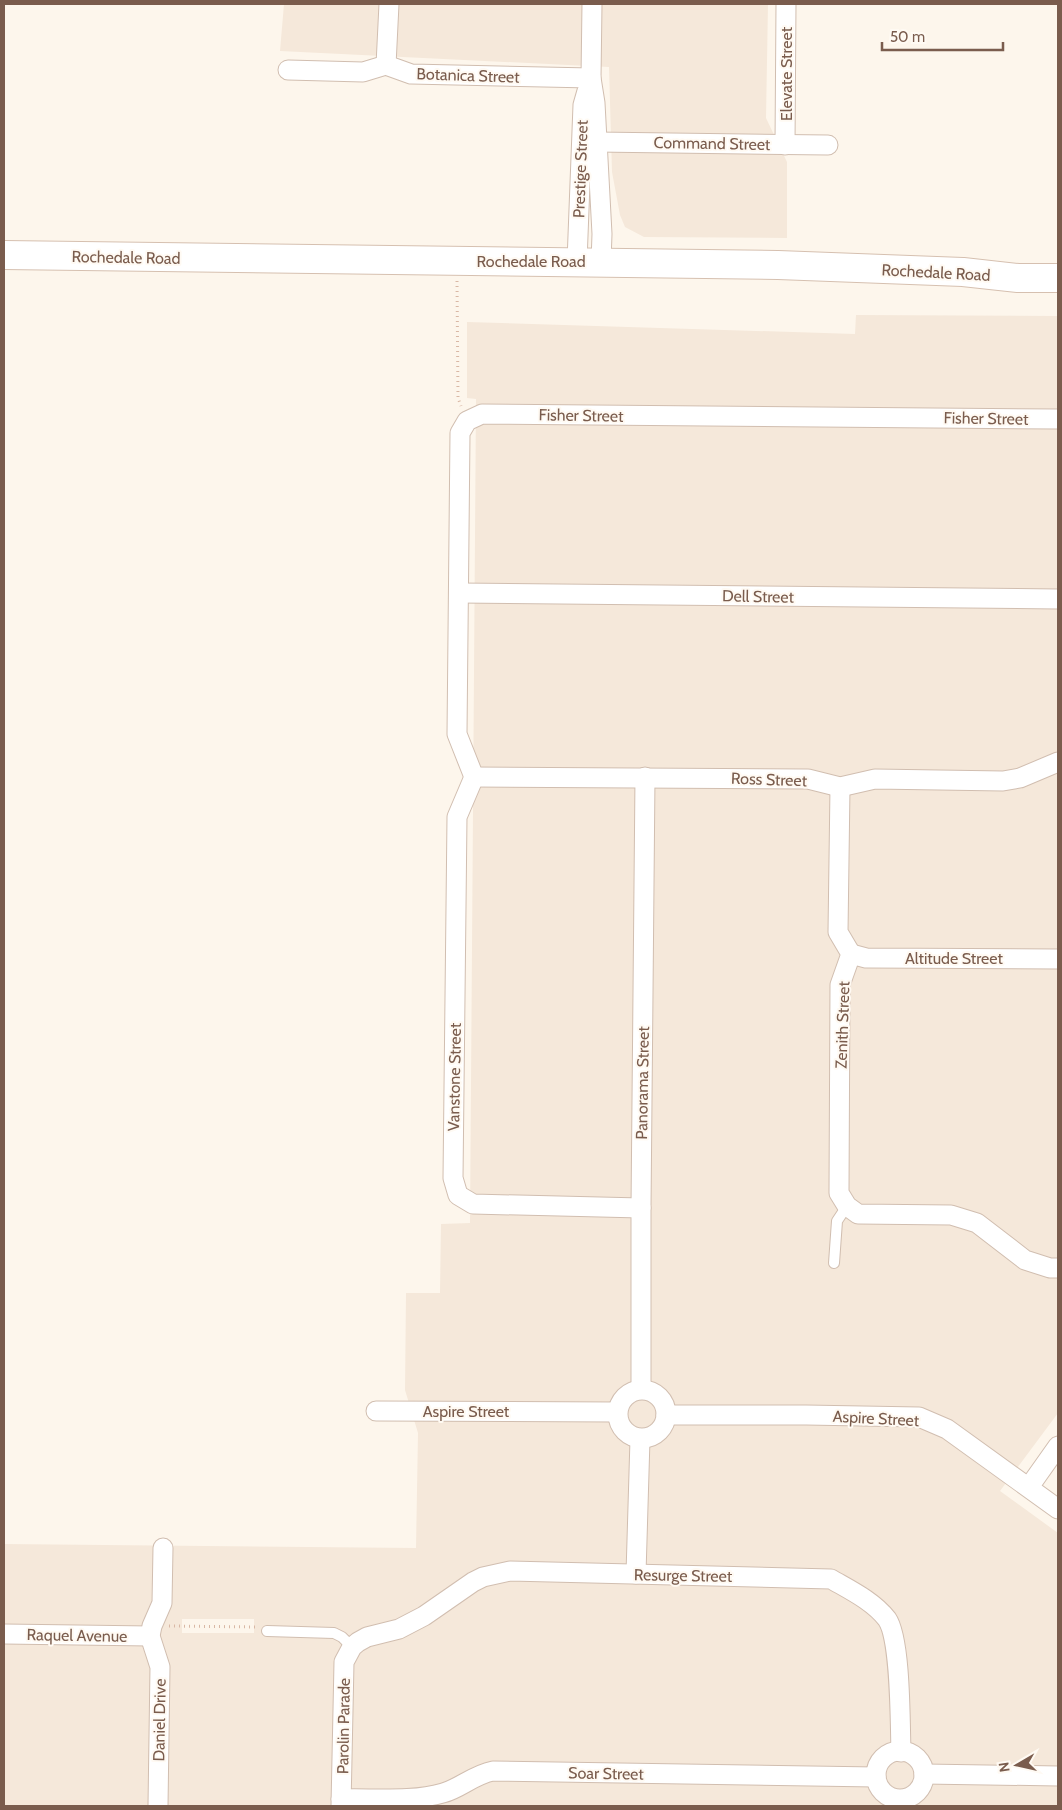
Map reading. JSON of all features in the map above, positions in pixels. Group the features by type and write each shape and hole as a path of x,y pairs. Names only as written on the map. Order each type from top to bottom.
{"main road":[{"name":"Rochedale Road","path":"4,255 778,265 963,272 1018,278 1058,278"}],"street":[{"path":"288,70 363,72 386,65 389,4"},
{"name":"Prestige Street","path":"589,262 602,234 595,103 591,78 592,4"},
{"name":"Elevate Street","path":"785,145 786,4"},
{"name":"Botanica Street","path":"386,65 412,74 591,78"},
{"name":"Prestige Street","path":"589,262 583,105 591,78"},
{"name":"Command Street","path":"596,142 828,145"},
{"name":"Fisher Street","path":"467,421 482,414 1058,419"},
{"path":"467,421 460,432 457,734 474,777"},
{"name":"Dell Street","path":"459,593 1058,599"},
{"name":"Ross Street","path":"474,777 808,779 840,787 875,779 1003,781 1020,778 1058,762"},
{"name":"Vanstone Street","path":"474,777 457,817 452,1178 458,1195 473,1204 641,1208"},
{"name":"Panorama Street","path":"641,1389 645,777"},
{"path":"840,787 838,932 851,954"},
{"name":"Altitude Street","path":"851,954 866,958 1058,958"},
{"name":"Zenith Street","path":"847,1206 839,1193 840,985 851,954"},
{"path":"847,1206 858,1214 952,1215 977,1223 1026,1260 1050,1268 1058,1268"},
{"path":"641,1389 649,1390 656,1394 665,1406 666,1414 664,1424 658,1432 650,1437 640,1439 630,1436 623,1430 618,1422 617,1412 619,1403 625,1396 632,1391 641,1389"},
{"name":"Aspire Street","path":"376,1411 617,1412"},
{"name":"Aspire Street","path":"666,1414 806,1414 919,1417 947,1429 1058,1509"},
{"path":"636,1574 640,1439"},
{"path":"1029,1487 1058,1446"},
{"path":"151,1631 162,1603 163,1548"},
{"name":"Resurge Street","path":"352,1647 367,1637 399,1629 424,1616 473,1582 510,1571 831,1579 864,1598 887,1620 896,1644 901,1752"},
{"name":"Raquel Avenue","path":"4,1634 151,1631"},
{"name":"Daniel Drive","path":"151,1631 160,1667 158,1806"},
{"name":"Parolin Parade","path":"341,1803 344,1662 352,1647"},
{"path":"901,1752 917,1758 924,1774 918,1792 901,1803 884,1793 876,1777 881,1762 886,1756 901,1752"},
{"name":"Soar Street","path":"341,1803 431,1796 446,1792 475,1776 493,1771 876,1777"},
{"path":"924,1774 1058,1776"}],"lane":[{"path":"834,1263 837,1221 847,1206"},
{"path":"267,1631 334,1633 342,1637 352,1647"}],"path":[{"path":"457,261 458,398 467,421"},
{"path":"151,1631 254,1626 262,1627 267,1631"}],"shaded area":[{"path":"284,4 768,4 766,118 787,162 787,238 644,237 625,227 620,215 612,172 609,67 280,51"},
{"path":"856,315 1058,316 1058,1413 1000,1491 1058,1533 1058,1806 4,1806 4,1544 416,1548 418,1433 405,1390 406,1293 440,1293 441,1224 470,1223 476,399 467,398 467,322 855,334","holes":["182,1619 254,1619 254,1633 182,1633"]}]}
